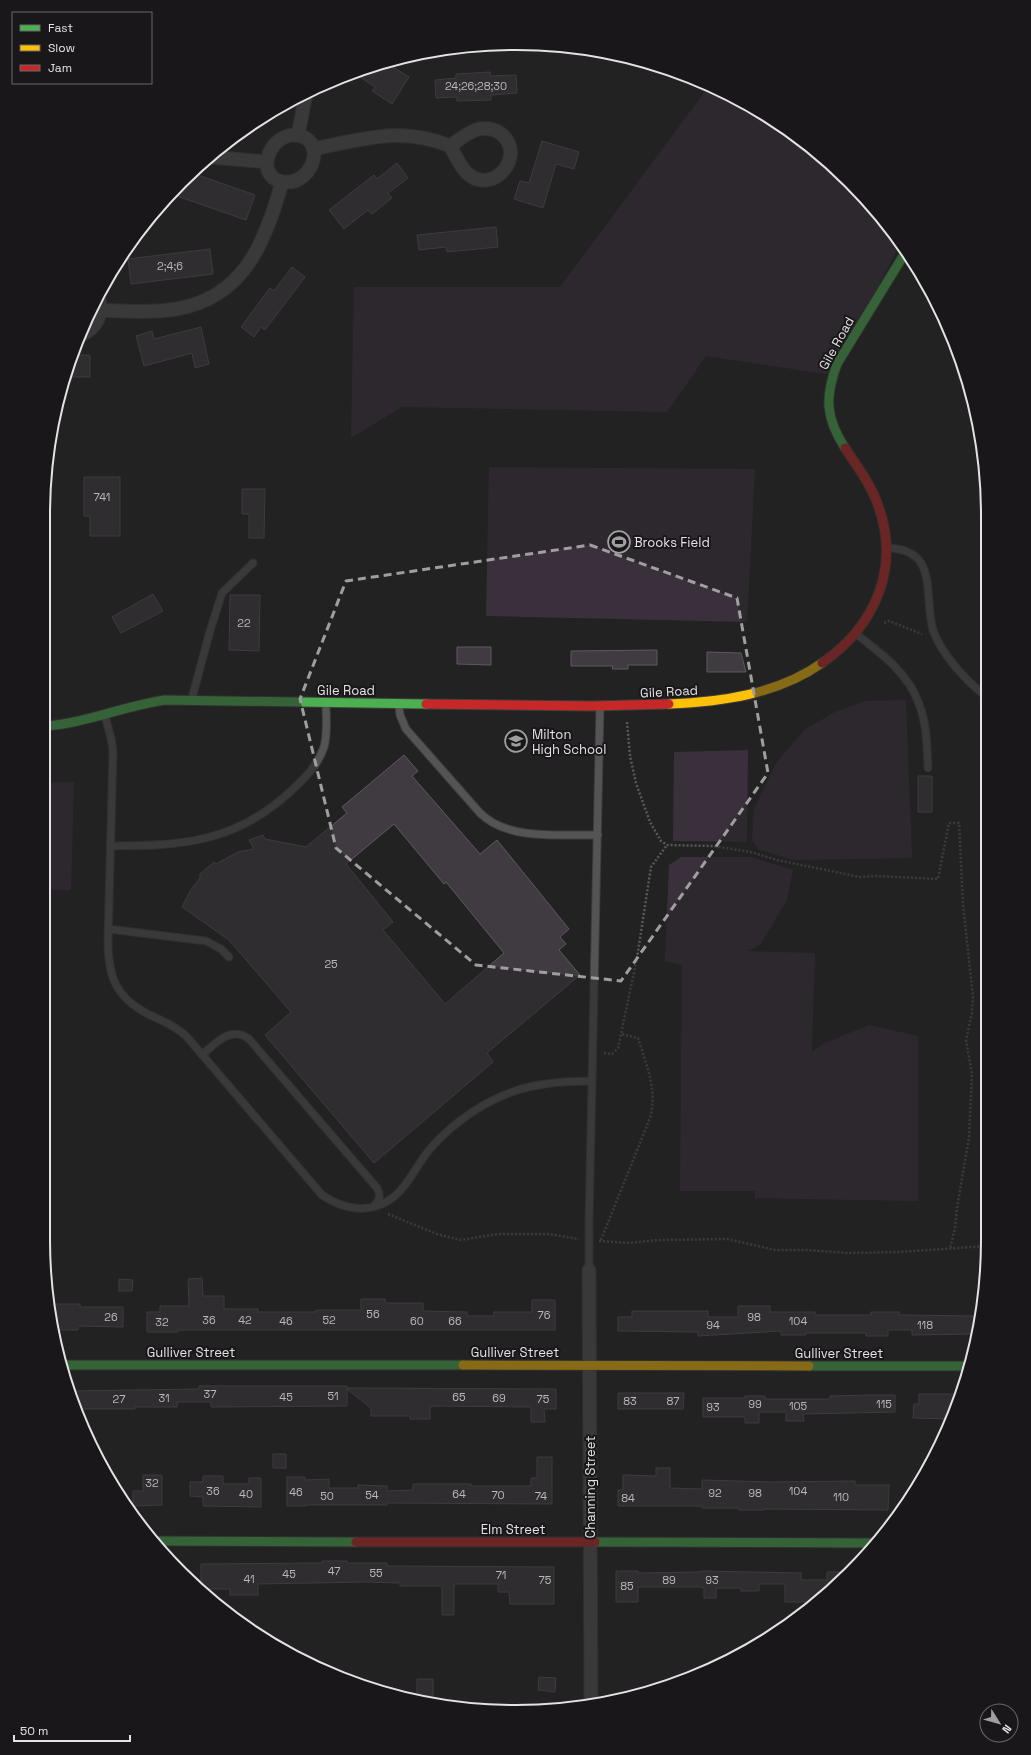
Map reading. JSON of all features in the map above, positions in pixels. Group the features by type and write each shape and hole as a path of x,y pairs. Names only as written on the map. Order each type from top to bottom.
{"street":[{"path":"298,135 305,101"},
{"path":"314,149 371,137 402,134 424,137 450,146 464,170 471,176 479,179 492,179 500,175 510,160 510,151 507,141 501,134 492,130 483,129 474,131 450,146"},
{"path":"289,135 298,135 307,139 314,149 313,164 305,175 293,182 282,182 276,180 271,175 266,162 269,151 276,143 289,135"},
{"path":"219,158 266,162"},
{"path":"100,306 152,311 176,309 208,300 223,290 236,280 256,254 270,222 282,182"},
{"name":"Gile Road","path":"50,726 76,723 143,703 165,700 600,706 707,702 760,692 789,681 815,668 842,649 856,634 868,617 881,588 887,558 885,527 875,497 834,429 828,412 828,393 829,383 837,364 902,256"},
{"path":"88,331 96,324 100,306"},
{"name":"Channing Street","path":"589,1270 591,1699"},
{"name":"Gulliver Street","path":"68,1365 963,1366"},
{"name":"Elm Street","path":"162,1541 868,1543"}],"lane":[{"path":"887,548 903,550 911,553 922,563 927,577 931,621 938,640 957,668 981,692"},
{"path":"191,700 222,593 253,563"},
{"path":"856,634 894,666 916,695 920,705 924,728 928,768"},
{"path":"112,846 159,846 193,841 234,829 262,814 289,793 310,772 315,764 324,746 326,703"},
{"path":"399,703 400,715 406,729 480,814 492,824 512,831 526,833 598,835"},
{"path":"589,1270 600,706"},
{"path":"104,714 113,751 112,846 108,929 110,974 116,985 128,1000 140,1009 184,1034 322,1195 345,1207 358,1209 373,1207 387,1202 399,1192 426,1154 443,1135 480,1107 512,1092 532,1086 559,1081 592,1081"},
{"path":"108,929 206,941 221,949 230,957"},
{"path":"202,1055 218,1041 231,1034 240,1034 249,1039 377,1188 379,1192 379,1200 373,1207"}],"path":[{"path":"882,623 889,621 938,640"},
{"path":"626,706 628,744 636,783 650,822 661,841 667,846 712,846 751,852 777,860 860,877 876,876 938,878 949,822 958,823 963,904 973,997 972,1013 966,1040 972,1074 965,1167 950,1249"},
{"path":"593,1053 612,1054 618,1048 637,958 651,868 667,846"},
{"path":"601,1241 650,1118 654,1101 653,1091 638,1038 621,1034"},
{"path":"384,1212 437,1234 461,1240 498,1234 549,1234 589,1241 629,1242 727,1239 775,1250 849,1253 899,1252 981,1247"}],"highlighted area":[{"path":"590,545 737,598 768,773 621,981 476,965 336,848 300,699 346,581"}],"shaded area":[{"path":"706,91 748,112 799,146 845,186 885,232 897,249 833,375 706,356 667,412 402,407 351,438 354,287 560,287"},
{"name":"Brooks Field","path":"489,467 755,469 747,622 486,616"},
{"path":"906,700 912,858 794,860 759,850 752,840 754,809 776,763 804,730 835,712 865,701"},
{"path":"748,750 747,842 673,841 674,752"},
{"path":"50,782 74,782 71,890 50,890"},
{"path":"681,857 751,857 793,870 787,900 760,945 747,951 815,953 812,1052 825,1043 869,1025 918,1036 918,1201 755,1198 755,1191 680,1191 682,965 665,961 669,865"}],"building":[{"path":"393,67 409,77 392,104 372,91 375,87 360,77"},
{"path":"490,72 490,76 516,75 517,93 491,95 491,100 457,101 457,97 436,98 435,80 456,78 456,74"},
{"path":"542,141 579,152 574,169 556,164 543,208 514,199 520,181 529,183"},
{"path":"397,163 408,178 388,193 392,198 372,214 368,210 344,229 329,210 374,175 377,179"},
{"path":"198,175 255,195 246,220 177,196"},
{"path":"496,227 498,247 447,252 446,247 419,250 417,235"},
{"path":"210,249 213,274 131,284 128,259"},
{"path":"292,267 305,277 265,330 261,327 254,337 241,327 270,288 274,291"},
{"path":"201,327 209,364 195,368 192,353 144,366 136,336 152,331 154,339"},
{"path":"79,355 90,355 90,377 72,377"},
{"path":"84,477 120,477 120,536 90,536 90,516 84,516"},
{"path":"242,489 265,489 264,538 249,538 249,514 242,514"},
{"path":"153,594 163,611 121,633 112,617"},
{"path":"230,595 260,595 259,651 229,650"},
{"path":"457,647 491,647 491,665 457,664"},
{"path":"657,650 657,665 628,665 628,669 612,669 613,666 571,666 571,651"},
{"path":"707,652 741,653 746,672 707,672"},
{"path":"404,755 418,771 412,776 480,854 497,840 569,929 560,937 566,944 559,950 580,975 487,1053 493,1062 374,1163 265,1035 291,1012 229,940 182,907 190,891 200,878 200,874 214,862 216,864 238,852 254,849 249,840 263,835 265,839 306,847 347,813 342,807","holes":["394,824 444,884 446,882 504,953 445,1004 383,930 393,922 346,864"]},
{"path":"918,776 932,776 932,812 918,812"},
{"path":"202,1278 203,1296 224,1296 224,1309 258,1309 258,1312 361,1310 361,1299 385,1299 385,1303 423,1303 423,1311 467,1312 467,1316 494,1316 494,1312 532,1312 532,1300 555,1300 555,1330 178,1330 178,1332 147,1332 147,1312 160,1312 160,1306 189,1306 188,1279"},
{"path":"119,1279 133,1280 132,1291 119,1291"},
{"path":"55,1304 80,1304 80,1307 123,1307 123,1327 78,1326 78,1330 59,1330"},
{"path":"738,1306 770,1306 770,1312 815,1312 815,1315 871,1315 871,1312 899,1312 899,1315 974,1316 971,1334 912,1335 912,1330 888,1330 888,1336 866,1336 866,1333 805,1333 806,1335 781,1335 781,1331 698,1336 698,1332 618,1331 618,1317 632,1317 632,1311 708,1311 708,1317 738,1317"},
{"path":"199,1386 347,1386 347,1388 556,1389 556,1409 544,1409 545,1422 531,1422 531,1407 435,1406 430,1407 430,1419 410,1419 410,1416 371,1416 371,1408 347,1389 347,1406 211,1407 211,1402 177,1402 177,1407 82,1409 76,1391 199,1389"},
{"path":"618,1393 684,1393 683,1409 618,1409"},
{"path":"919,1394 954,1394 946,1419 913,1418 914,1404 919,1404"},
{"path":"895,1395 895,1412 803,1414 804,1421 786,1421 786,1412 759,1412 759,1423 745,1423 745,1417 703,1417 703,1398 745,1398 745,1396 765,1396 765,1399 830,1399 830,1396"},
{"path":"273,1454 286,1454 286,1468 273,1468"},
{"path":"537,1457 552,1457 552,1504 387,1503 387,1505 287,1506 287,1477 305,1477 305,1480 329,1479 329,1488 358,1488 358,1485 387,1486 387,1491 413,1490 413,1484 531,1486 531,1478 537,1478"},
{"path":"656,1468 670,1468 670,1488 702,1489 702,1480 772,1482 855,1481 855,1485 889,1485 888,1510 739,1510 739,1508 702,1508 702,1506 618,1506 618,1490 623,1490 623,1475 656,1476"},
{"path":"143,1475 162,1475 162,1505 134,1506 133,1491 143,1491"},
{"path":"203,1476 223,1476 223,1484 249,1484 249,1478 261,1478 261,1507 203,1506 203,1497 190,1496 190,1482 203,1482"},
{"path":"322,1561 347,1561 347,1563 387,1563 387,1566 554,1567 554,1604 510,1604 509,1592 498,1592 498,1584 454,1584 454,1615 442,1615 442,1586 400,1586 400,1583 365,1582 258,1584 258,1595 230,1595 230,1589 209,1589 201,1582 201,1564 322,1563"},
{"path":"616,1571 638,1571 638,1573 700,1571 801,1573 801,1580 827,1580 827,1572 842,1572 807,1602 785,1602 785,1584 759,1584 759,1591 741,1591 741,1588 716,1588 716,1598 704,1598 704,1588 700,1587 638,1587 638,1602 616,1602"},
{"path":"539,1677 556,1678 555,1692 538,1690"},
{"path":"417,1679 433,1679 433,1696 417,1694"}],"traffic: fast":[{"path":"845,448 838,437 829,407 830,387 833,376 837,364 903,257"},
{"path":"50,725 75,722 135,706 165,700 426,704"},
{"path":"68,1365 463,1365"},
{"path":"809,1366 963,1366"},
{"path":"162,1541 356,1542"},
{"path":"595,1542 868,1543"}],"traffic: slow":[{"path":"669,704 729,698 768,689 805,674 822,663"},
{"path":"463,1365 809,1366"}],"traffic: jam":[{"path":"822,663 841,648 870,612 879,591 885,570 886,547 883,524 876,500 866,480 845,448"},
{"path":"426,704 592,706 669,704"},
{"path":"356,1542 595,1542"}],"place":[{"name":"Brooks Field","path":"619,542"},
{"name":"Milton High School","path":"516,741"}]}
